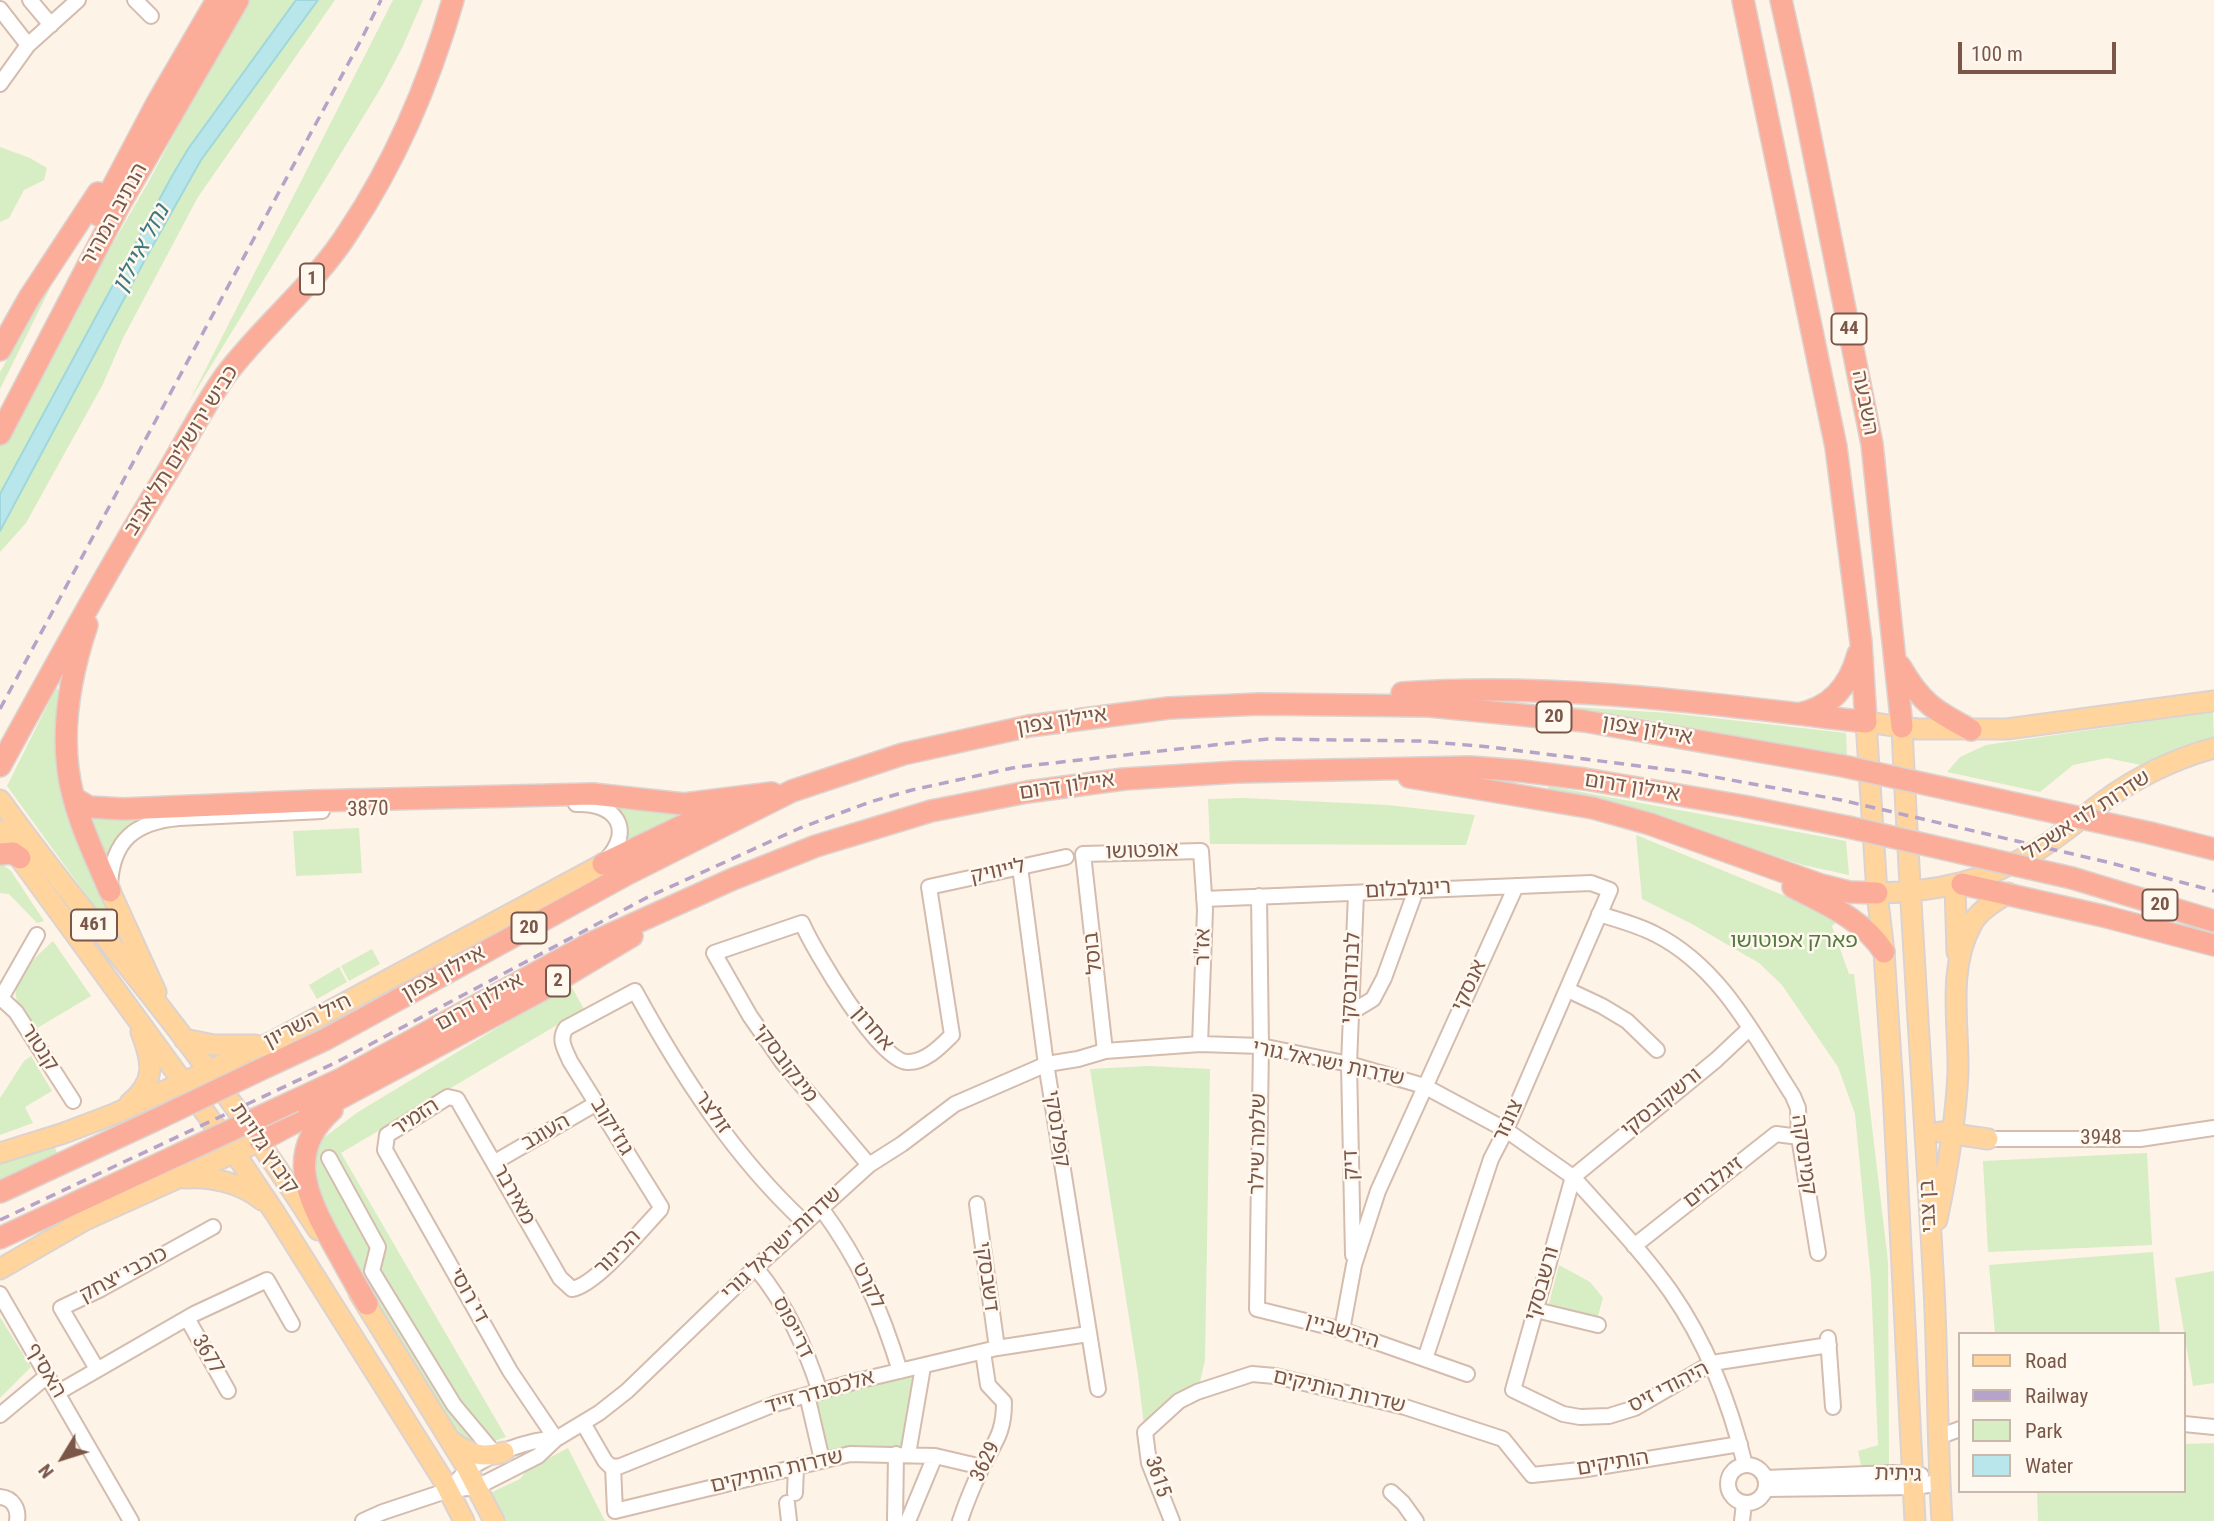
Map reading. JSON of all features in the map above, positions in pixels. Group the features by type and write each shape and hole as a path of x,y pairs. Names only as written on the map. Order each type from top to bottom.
{"highway":[{"path":"0,403 157,103 216,0"},
{"name":"הנתיב המהיר","path":"0,434 121,202 237,0"},
{"name":"כביש ירושלים תל אביב","path":"0,766 129,535 225,377 267,326 307,286 349,232 410,117 432,65 453,0"},
{"name":"השבעה","path":"1743,0 1836,447 1861,642 1866,722"},
{"name":"השבעה","path":"1781,0 1872,444 1902,727"},
{"path":"0,350 29,298 157,103"},
{"path":"110,891 74,798 66,741 68,716 86,626 129,535"},
{"path":"1792,715 1820,706 1840,692 1852,674 1861,642"},
{"path":"1897,662 1913,688 1929,706 1971,730"},
{"path":"1260,704 1418,692 1532,691 1693,701 1866,722"},
{"name":"איילון צפון","path":"0,1192 326,1038 629,873 792,791 903,754 1029,726 1169,708 1260,704 1430,706 1516,713 1667,734 1843,766 2214,849"},
{"name":"איילון דרום","path":"0,1238 343,1078 589,944 733,879 816,846 931,811 1027,792 1124,779 1237,772 1470,767 1522,771 1743,806 1848,827 2072,878 2214,921"},
{"path":"1362,769 1593,808 1650,824 1821,885 1849,892 1877,893"},
{"path":"74,798 89,807 124,809 593,794 684,804 792,791"},
{"path":"603,863 705,814 750,799 792,791"},
{"path":"1723,851 1859,924 1884,952"},
{"path":"1959,885 2104,915 2214,945"},
{"name":"2","path":"260,1141 603,955 684,903"},
{"path":"352,1093 315,1127 305,1152 304,1172 317,1214 367,1304"}],"main road":[{"path":"1866,722 1902,727 1971,730 2049,724 2214,701"},
{"name":"44","path":"1866,722 1877,893"},
{"name":"44","path":"1902,727 1909,892"},
{"name":"שדרות לוי אשכול","path":"1877,893 1909,892 1959,885 2005,867 2067,831 2114,794 2179,760 2214,748"},
{"name":"קיבוץ גלויות","path":"0,800 11,844 184,1081 275,1213 449,1490 464,1521"},
{"name":"קיבוץ גלויות","path":"11,844 99,932 167,1015 260,1141 367,1304 450,1439 494,1521"},
{"name":"חיל השריון","path":"0,1153 114,1114 274,1041 603,863"},
{"path":"1931,1245 1946,1177 1958,1072 1959,885"},
{"path":"110,891 167,1015"},
{"name":"בן צבי","path":"1909,892 1925,1120 1942,1521"},
{"name":"בן צבי","path":"1877,893 1884,952 1915,1521"},
{"path":"1957,964 1972,922 2008,893"},
{"path":"114,1114 141,1093 150,1076 145,1042 125,1000"},
{"path":"184,1039 229,1046 274,1041"},
{"path":"1925,1120 1936,1130 1951,1135 1988,1139"},
{"path":"1946,1177 1962,1155 1988,1139"},
{"path":"0,1269 85,1220 260,1141"},
{"path":"173,1179 200,1177 237,1186 259,1197 275,1213"},
{"path":"450,1439 463,1450 476,1455 500,1453"}],"street":[{"path":"30,0 51,24"},
{"path":"0,84 4,68 78,0"},
{"path":"135,0 151,16"},
{"path":"0,9 28,45"},
{"name":"3870","path":"110,891 114,859 130,834 159,820 179,818 585,803 608,810 618,821 620,831 617,846 603,863"},
{"name":"אופטושו","path":"1083,854 1201,851"},
{"name":"אז\"ר","path":"1200,1044 1204,984 1201,851"},
{"name":"בוסל","path":"1083,854 1105,1051"},
{"name":"לייוויק","path":"929,887 1066,857"},
{"name":"קפלנסקי","path":"1020,867 1046,1064 1098,1389"},
{"name":"רינגלבלום","path":"1204,899 1591,883 1610,890"},
{"name":"אנסקי","path":"1424,1086 1516,886"},
{"name":"אחרון","path":"714,953 802,923 812,946 845,999 888,1051 905,1063 911,1062 932,1054 952,1035 929,887"},
{"path":"1350,1013 1373,999 1384,978 1416,890"},
{"name":"צונזר","path":"1425,1359 1491,1159 1610,890"},
{"name":"לבנדובסקי","path":"1349,1064 1356,892"},
{"name":"שלמה שילר","path":"1257,1309 1261,1046 1259,896"},
{"name":"קמינסקה","path":"1600,914 1655,934 1685,953 1712,977 1750,1028 1798,1108 1799,1138 1818,1253"},
{"path":"0,999 37,935"},
{"name":"מינקובסקי","path":"714,953 750,1016 783,1063 869,1165"},
{"path":"1568,990 1627,1021 1657,1050"},
{"name":"זולצר","path":"561,1042 566,1028 635,991 680,1068 715,1120 756,1172 804,1222"},
{"name":"קנטור","path":"0,999 16,1012 73,1101"},
{"name":"ורשקובסקי","path":"1573,1177 1716,1060 1750,1028"},
{"name":"גוז'יקוב","path":"561,1042 636,1169 660,1203 660,1210"},
{"name":"שדרות ישראל גורי","path":"363,1521 449,1490 472,1478 538,1456 556,1439 627,1391 804,1222 869,1165 902,1144 954,1104 1046,1064 1105,1051 1200,1044 1261,1046 1349,1064 1424,1086 1506,1130 1573,1177 1671,1292 1695,1331 1724,1394 1745,1465"},
{"name":"דיק","path":"1349,1064 1354,1265"},
{"name":"דיק","path":"1342,1330 1354,1265 1378,1191 1424,1086"},
{"name":"הזמיר","path":"385,1150 387,1135 448,1097 457,1099"},
{"name":"מאירבר","path":"457,1099 560,1278 572,1289"},
{"name":"העוגב","path":"495,1162 597,1103"},
{"name":"3948","path":"1988,1139 2140,1139 2214,1128"},
{"name":"זיגלבוים","path":"1634,1246 1776,1134 1799,1138"},
{"name":"די רוסי","path":"385,1150 510,1371 556,1439"},
{"path":"328,1158 378,1247 372,1271 454,1405 500,1453"},
{"name":"ורשבסקי","path":"1513,1390 1573,1177"},
{"path":"1352,1190 1378,1191"},
{"name":"דשבסקי","path":"977,1204 990,1350 988,1384 1004,1402"},
{"name":"לקרט","path":"821,1208 860,1267 884,1319 900,1371"},
{"name":"הכינור","path":"572,1289 579,1288 597,1276 660,1210"},
{"name":"כוכבי יצחק","path":"97,1370 61,1308 213,1227"},
{"name":"דרייפוס","path":"756,1268 777,1294 796,1327 813,1393 822,1461"},
{"path":"57,1393 187,1318 267,1280 292,1324"},
{"name":"האסיף","path":"1,1294 131,1521"},
{"name":"הירשביין","path":"1257,1309 1342,1330 1425,1359"},
{"path":"1536,1310 1598,1325"},
{"name":"3677","path":"187,1318 228,1391"},
{"name":"אלכסנדר זייד","path":"613,1467 775,1404 813,1393 990,1350 1088,1334"},
{"name":"היהודי זיס","path":"1513,1390 1563,1414 1580,1417 1609,1416 1635,1408 1712,1363 1828,1340 1833,1407"},
{"path":"1425,1359 1467,1374"},
{"path":"895,1521 902,1454 923,1367"},
{"name":"שדרות הותיקים","path":"1145,1433 1179,1401 1214,1385 1252,1374 1275,1376 1405,1407 1503,1439"},
{"path":"0,1415 47,1376"},
{"name":"3629","path":"960,1521 982,1467 996,1444 1004,1422 1004,1402"},
{"path":"583,1423 606,1461 613,1467"},
{"path":"2186,1424 2214,1427"},
{"path":"1938,1437 1958,1430"},
{"name":"3615","path":"1145,1433 1150,1463 1172,1521"},
{"name":"שדרות ישראל גורי","path":"472,1478 500,1453 538,1438 556,1439"},
{"name":"הותיקים","path":"1503,1439 1532,1475 1580,1470 1740,1444"},
{"name":"שדרות הותיקים","path":"613,1467 615,1511 850,1454 935,1457 982,1467"},
{"path":"908,1521 935,1457"},
{"path":"1745,1465 1758,1468 1765,1483 1760,1499 1744,1503 1733,1497 1728,1486 1730,1474 1739,1466 1745,1465"},
{"path":"789,1521 796,1467"},
{"name":"גיתית","path":"1765,1483 1939,1479"},
{"path":"1391,1492 1416,1521"},
{"path":"3,1497 15,1505 17,1521"},
{"path":"1742,1521 1744,1503"}],"green space":[{"path":"246,0 296,0 262,49 54,396 0,494 0,445 22,401 149,181"},
{"path":"318,0 335,0 198,197 123,338 103,384 26,523 0,552 0,531 183,190 201,160"},
{"path":"393,0 423,0 382,86 189,402"},
{"path":"0,147 30,158 47,168 44,180 24,190 9,218 0,222"},
{"path":"69,250 0,389 0,372"},
{"path":"56,688 62,692 59,741 131,947 124,947 7,786"},
{"path":"1524,704 1669,713 1846,733 1847,756 1644,719"},
{"path":"2213,712 2214,738 2174,750 2141,765 2107,758 2073,765 2040,792 1947,772 1960,757 1986,745"},
{"path":"1549,786 1846,841 1849,875 1803,865 1651,816 1547,791"},
{"path":"1244,798 1388,805 1475,815 1466,845 1210,844 1208,799"},
{"path":"643,806 686,815 620,849 613,807"},
{"path":"169,811 144,821 106,873 83,821 93,815"},
{"path":"359,828 362,873 296,876 293,831"},
{"name":"פארק אפוטושו","path":"1636,835 1812,907 1837,922 1832,926 1849,974 1854,974 1888,1262 1889,1470 1862,1471 1858,1451 1878,1445 1871,1281 1855,1114 1838,1067 1782,985 1759,963 1642,899"},
{"path":"0,863 11,871 44,921 37,923 9,894 0,893"},
{"path":"53,941 91,996 34,1030 17,1001 17,984 27,968"},
{"path":"372,949 380,964 349,981 341,966"},
{"path":"339,967 347,982 317,999 309,985"},
{"path":"570,984 584,1009 341,1153 506,1437 476,1447 455,1439 328,1217 314,1171 318,1142 358,1112"},
{"path":"31,1056 52,1091 25,1107 33,1123 0,1135 0,1098 24,1061"},
{"path":"1149,1066 1210,1069 1205,1360 1199,1386 1164,1403 1144,1426 1090,1069"},
{"path":"53,1142 58,1156 0,1183 0,1160"},
{"path":"2147,1153 2152,1245 1988,1252 1983,1161"},
{"path":"2153,1252 2160,1332 1995,1332 1989,1265"},
{"path":"1559,1265 1590,1282 1603,1298 1597,1319 1548,1307"},
{"path":"2214,1271 2214,1383 2193,1386 2175,1278"},
{"path":"0,1317 31,1367 0,1398"},
{"path":"918,1370 904,1449 825,1456 809,1397"},
{"path":"2214,1443 2214,1521 2038,1521 2037,1493 2186,1493 2186,1444"},
{"path":"568,1448 605,1521 502,1521 488,1494 520,1479 528,1469"}],"water":[{"name":"נחל איילון","path":"296,0 318,0 201,160 0,531 0,494 172,176 188,149"}],"railway":[{"path":"0,709 381,0"},
{"path":"0,1220 337,1062 648,897 800,828 870,802 912,790 1017,767 1268,739 1420,741 1490,747 1687,772 1841,800 2111,863 2214,891"}]}
